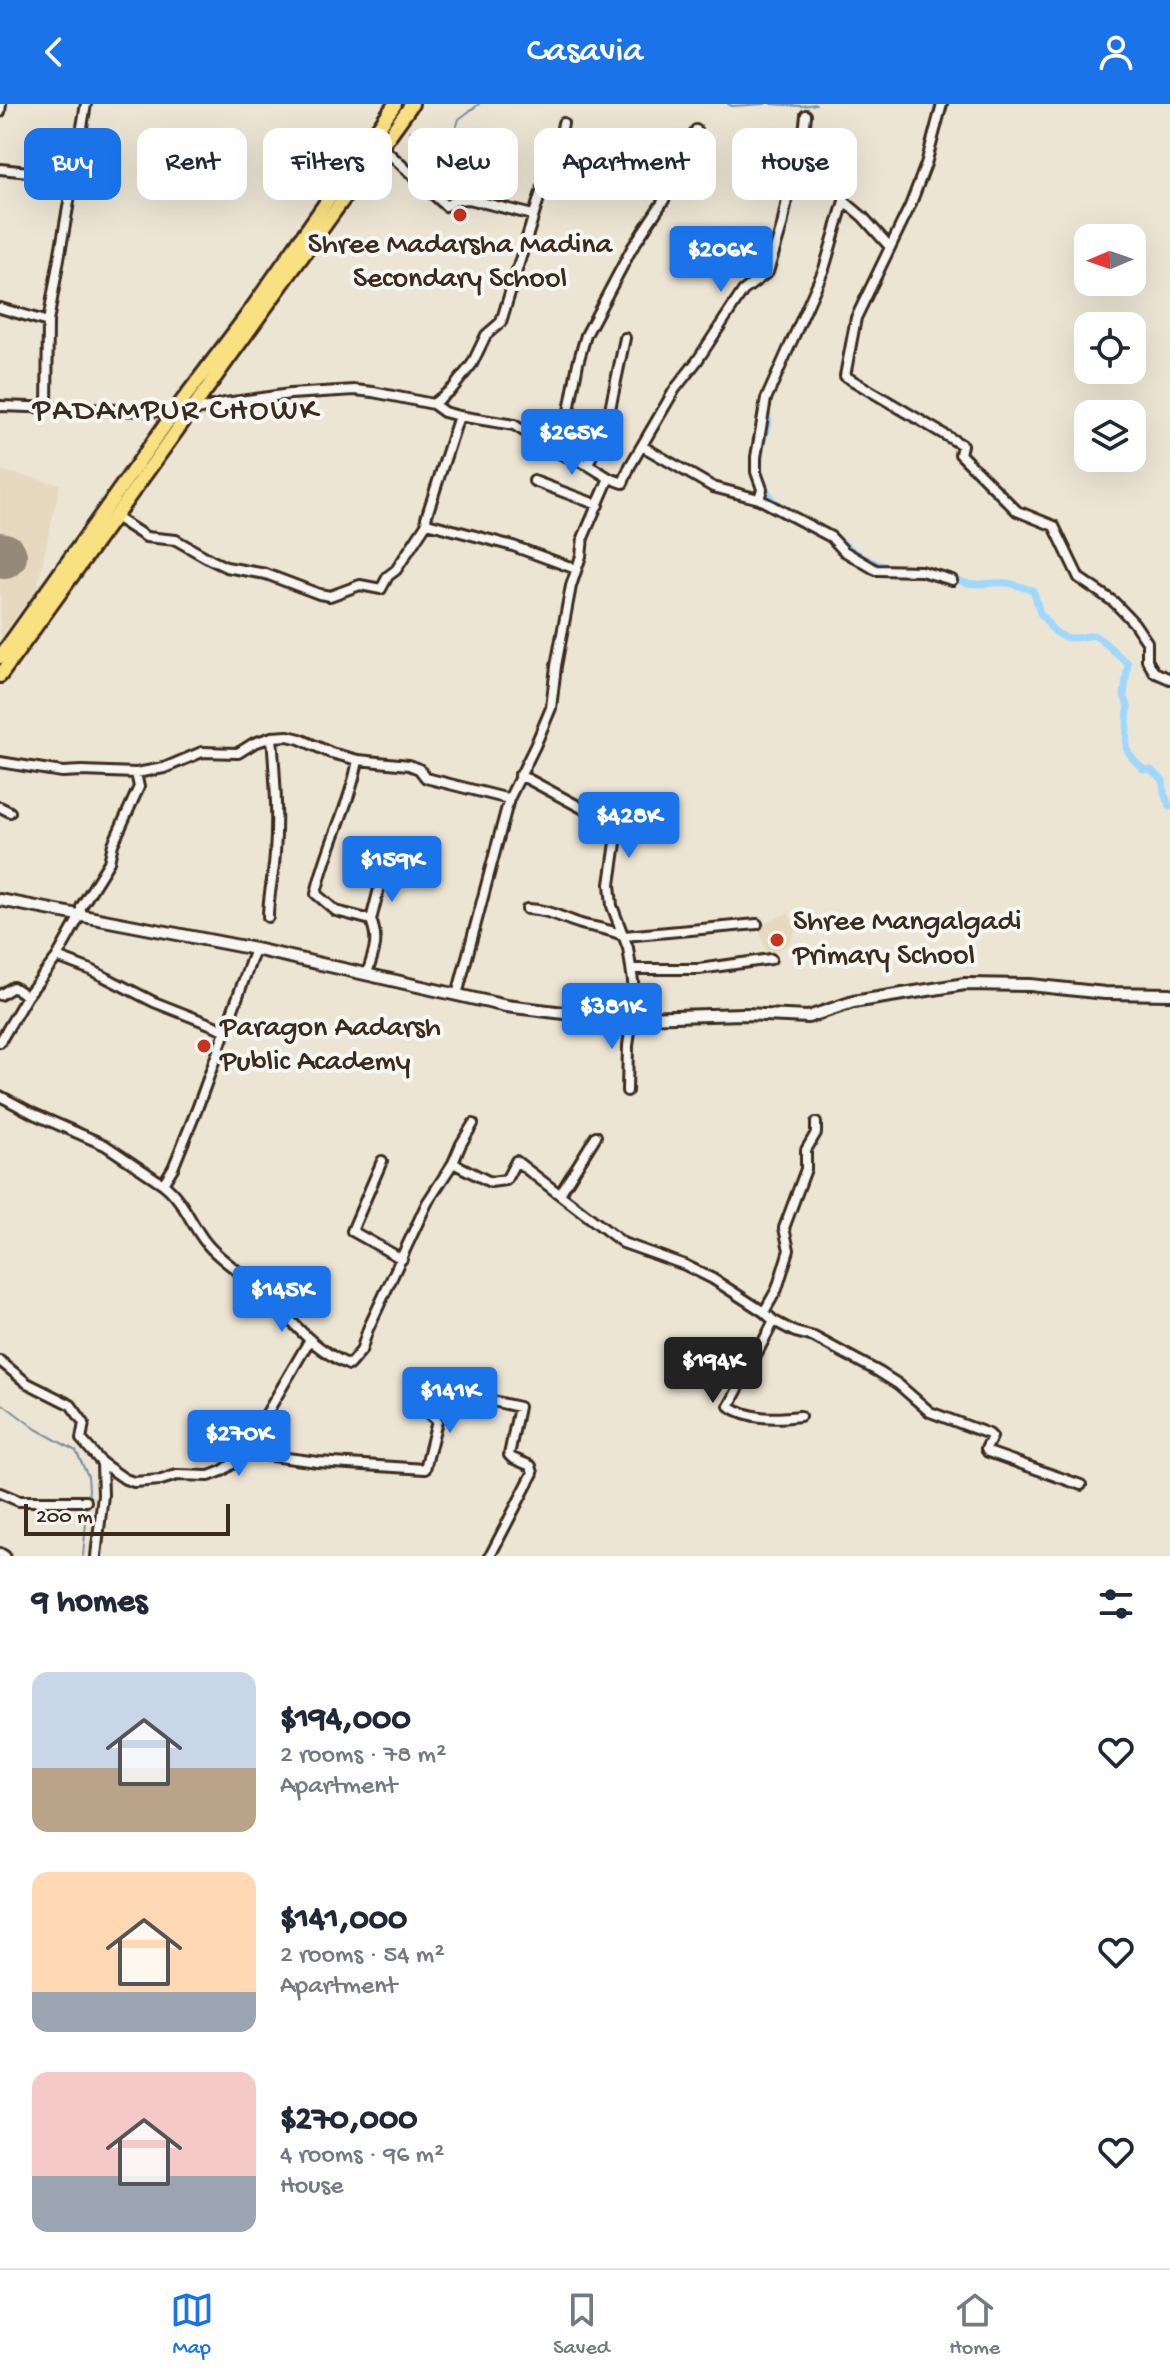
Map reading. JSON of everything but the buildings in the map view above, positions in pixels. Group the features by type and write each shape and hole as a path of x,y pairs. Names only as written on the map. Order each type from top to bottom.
{"main road":[{"path":"0,676 115,517 248,314 395,104"},
{"path":"392,133 412,104"},
{"path":"0,657 340,200"}],"street":[{"path":"0,112 1,104"},
{"path":"82,128 86,104"},
{"path":"942,104 926,164 910,206 856,318 845,376 962,445 960,454 1017,511 1054,526 1079,578 1114,602 1134,623 1147,642 1147,660 1154,672 1170,679"},
{"path":"0,406 183,412 290,394 355,390 394,395 433,404 444,412 459,416 514,425 561,454 623,483 675,389 743,291 768,272 782,226 794,163 803,142 806,115"},
{"path":"433,404 453,388 472,364 486,335 501,322 544,182 558,162 563,123"},
{"path":"392,156 446,206 455,200 469,199 533,215"},
{"path":"0,169 24,171"},
{"path":"47,407 48,322 69,200"},
{"path":"561,454 586,335 632,248 664,200"},
{"path":"759,499 762,489 756,472 756,457 766,399 824,269 844,201 890,247"},
{"path":"0,308 48,322"},
{"path":"588,465 611,405 625,338"},
{"path":"115,517 146,537 176,540 226,567 266,574 330,596 360,585 381,589 427,523 459,416"},
{"path":"642,446 713,487 759,499 831,537 844,551 876,570 921,571 952,580"},
{"path":"457,995 509,799 551,708 571,586 581,556 583,538 609,478"},
{"path":"534,481 598,505"},
{"path":"427,523 513,546 576,569"},
{"path":"0,762 62,772 136,773 164,768 202,752 238,753 254,743 288,736 358,760 409,765 419,769 426,778 509,799"},
{"path":"268,917 275,853 276,786 272,737"},
{"path":"358,760 325,857 316,894 336,911 371,920"},
{"path":"0,1042 27,996 57,957 81,914 81,907 109,862 113,844 139,787 136,773"},
{"path":"519,776 595,815 634,828"},
{"path":"0,807 10,812"},
{"path":"619,822 610,884 612,906 632,969 627,1091"},
{"path":"367,974 376,947 376,933 371,920 384,869 401,870"},
{"path":"0,900 255,949 506,1006 606,1018 744,1014 808,1017 853,1002 965,984 1170,994"},
{"path":"527,909 552,912 624,936 757,924"},
{"path":"163,1184 173,1168 255,949"},
{"path":"57,957 91,970 154,1002 225,1030"},
{"path":"632,969 699,969 771,959"},
{"path":"0,995 13,987 27,996"},
{"path":"0,1096 105,1145 163,1184 172,1191 207,1244 259,1288 309,1341 349,1365 361,1351 368,1329 427,1203 473,1124"},
{"path":"764,1312 777,1289 789,1250 784,1228 806,1169 806,1150 816,1133 816,1123"},
{"path":"560,1194 596,1136"},
{"path":"382,1161 352,1231 402,1259"},
{"path":"453,1163 490,1182 506,1180 516,1161 623,1243 685,1265 713,1279 774,1321 795,1332 814,1337 879,1372 930,1412 989,1434 992,1437 986,1449 988,1452 1081,1485"},
{"path":"774,1321 729,1406 772,1420 800,1416"},
{"path":"0,1361 27,1383 71,1405 84,1423 81,1439 102,1463 125,1479 139,1482 177,1475 209,1476 248,1453 253,1437 309,1341"},
{"path":"248,1453 306,1461 425,1469 437,1421 427,1412 428,1398 435,1388 519,1407 509,1455 531,1466 533,1473 490,1556"},
{"path":"96,1556 103,1495 102,1463"},
{"path":"0,1493 19,1501 86,1501"}],"shaded area":[{"path":"0,470 60,484 37,588 2,637 0,636"},
{"path":"788,913 796,929 790,943 768,957 758,926"}],"waterway":[{"path":"456,128 459,119 479,104"},
{"path":"728,104 765,104"},
{"path":"771,104 816,104"},
{"path":"769,420 761,448 759,473 772,500 790,512"},
{"path":"833,534 859,555 890,567"},
{"path":"949,576 972,584 1008,583 1033,590 1040,613 1061,636 1093,635 1128,663 1124,695 1128,706 1126,748 1143,769 1151,770 1163,780 1170,807"},
{"path":"0,1402 36,1429 76,1451 88,1476 89,1489 83,1556"}],"runway":[{"path":"0,555 4,556"}],"place":[{"name":"Shree Madarsha Madina Secondary School","path":"460,215"},
{"name":"Shree Mangalgadi Primary School","path":"777,940"},
{"name":"Paragon Aadarsh Public Academy","path":"204,1046"}],"district":[{"name":"PADAMPUR CHOWK","path":"176,412"}]}
